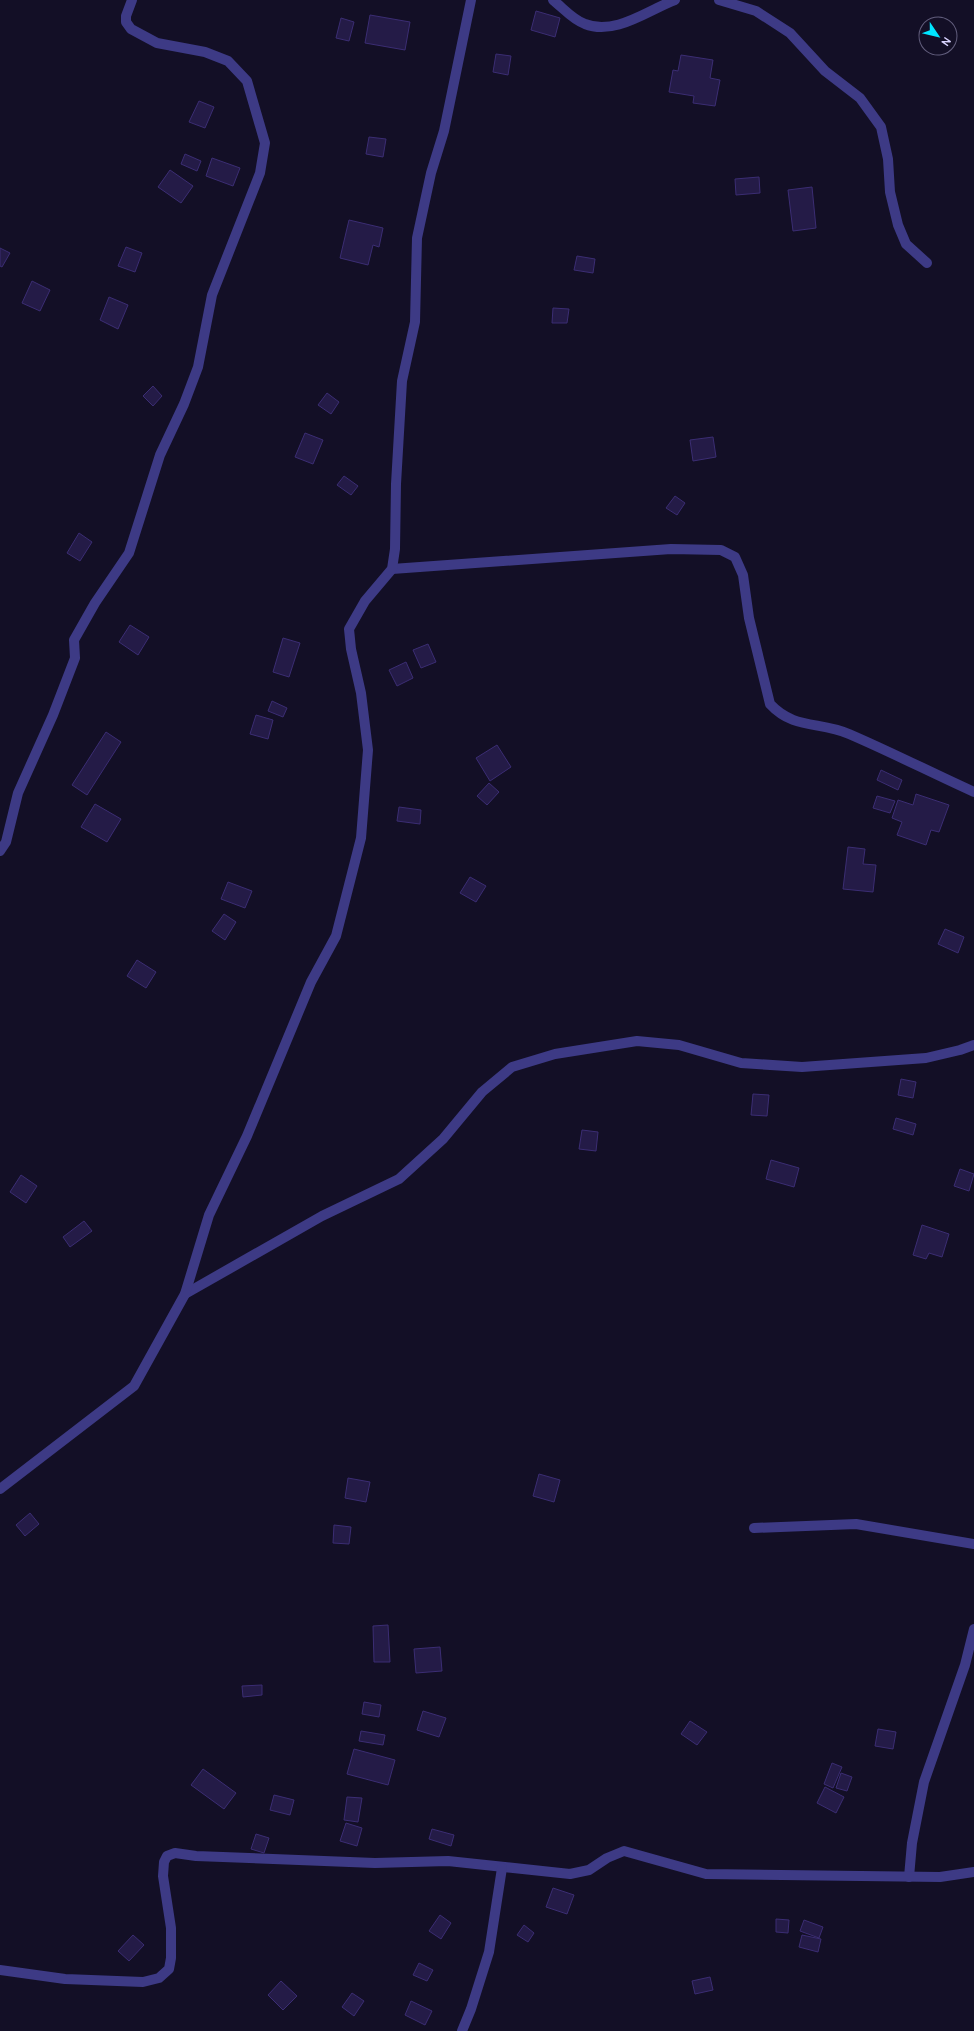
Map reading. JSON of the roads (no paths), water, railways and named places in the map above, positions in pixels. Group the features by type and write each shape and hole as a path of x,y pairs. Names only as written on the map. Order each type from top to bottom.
{"street":[{"path":"0,851 6,842 18,793 53,715 75,658 74,640 95,603 129,553 160,455 184,404 198,367 212,295 260,173 265,143 247,81 228,61 205,52 157,43 131,29 126,22 126,16 132,0"},
{"path":"0,1489 134,1386 185,1294 208,1215 247,1136 311,982 336,936 361,838 368,750 349,629 365,601 392,568 395,549 396,484 402,381 416,322 417,238 431,173 446,124 471,0"},
{"path":"553,0 585,25 606,28 639,17 675,0"},
{"path":"719,0 756,11 790,32 825,71 860,98 881,127 888,159 890,192 898,225 906,244 927,263"},
{"path":"392,568 671,549 722,550 735,557 743,575 750,618 770,704 780,714 796,722 847,733 921,769 974,792"},
{"path":"185,1294 322,1216 399,1179 444,1139 482,1092 512,1067 556,1054 637,1041 679,1045 741,1063 802,1067 926,1058 974,1045"},
{"path":"754,1528 856,1524 974,1544"},
{"path":"909,1877 912,1843 924,1782 965,1665 974,1629"},
{"path":"0,1970 65,1979 143,1982 159,1978 169,1969 171,1958 171,1928 163,1876 164,1862 167,1856 175,1853 196,1856 375,1863 448,1861 502,1868 570,1874 589,1870 607,1858 624,1851 706,1874 940,1877 974,1872"},
{"path":"462,2031 471,2009 489,1952 502,1868"}]}
